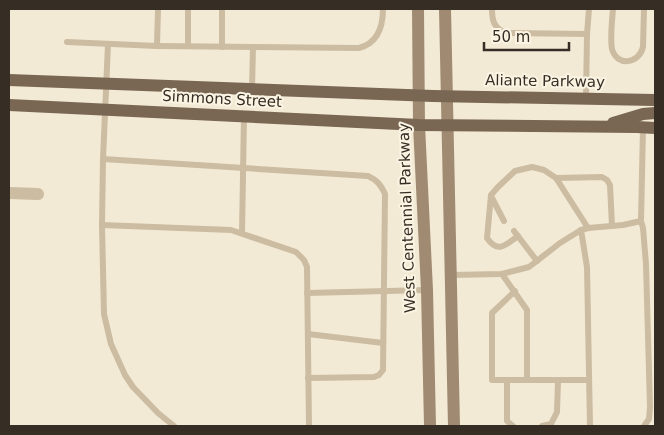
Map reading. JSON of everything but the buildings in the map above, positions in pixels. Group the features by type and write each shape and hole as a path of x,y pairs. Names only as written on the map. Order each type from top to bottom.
{"main road":[{"name":"West Centennial Parkway","path":"418,9 419,125 427,290 430,426"},
{"path":"445,9 454,426"},
{"name":"Simmons Street","path":"9,80 433,96"},
{"name":"Aliante Parkway","path":"433,96 655,100"},
{"name":"Simmons Street","path":"9,105 448,126"},
{"path":"601,126 633,116 655,113"},
{"path":"448,126 649,127"}],"street":[{"path":"9,193 38,194"}],"lane":[{"path":"157,46 158,9"},
{"path":"188,9 188,46"},
{"path":"222,9 222,46"},
{"path":"67,42 157,46 359,48 372,42 379,33 383,23 384,9"},
{"path":"492,9 493,23 500,30 506,32 587,34"},
{"path":"586,98 588,9"},
{"path":"613,9 613,52 618,58 630,61 636,59 642,53 644,9"},
{"path":"108,44 102,225 104,314 111,344 125,375 133,387 158,413 174,426"},
{"path":"252,89 253,47"},
{"path":"242,233 244,116"},
{"path":"644,426 649,419 650,407 648,304 644,237 641,220 649,127"},
{"path":"103,160 368,176 376,180 385,194 383,370 374,377 308,378"},
{"path":"537,261 516,234 503,247 496,247 488,238 491,195 515,171 532,167 544,170 556,178 588,228"},
{"path":"556,178 602,177 607,180 610,185 612,226"},
{"path":"491,195 504,220"},
{"path":"451,275 502,274 529,268 560,243 581,230 623,225 641,220"},
{"path":"102,225 231,230 296,252 304,260 307,267 309,426"},
{"path":"581,230 587,266 590,426"},
{"path":"502,274 527,310 527,380"},
{"path":"307,292 427,290"},
{"path":"515,292 492,313 492,380 589,380"},
{"path":"308,334 383,343"},
{"path":"507,380 507,421 513,426"},
{"path":"542,426 551,424 557,412 558,381"}]}
